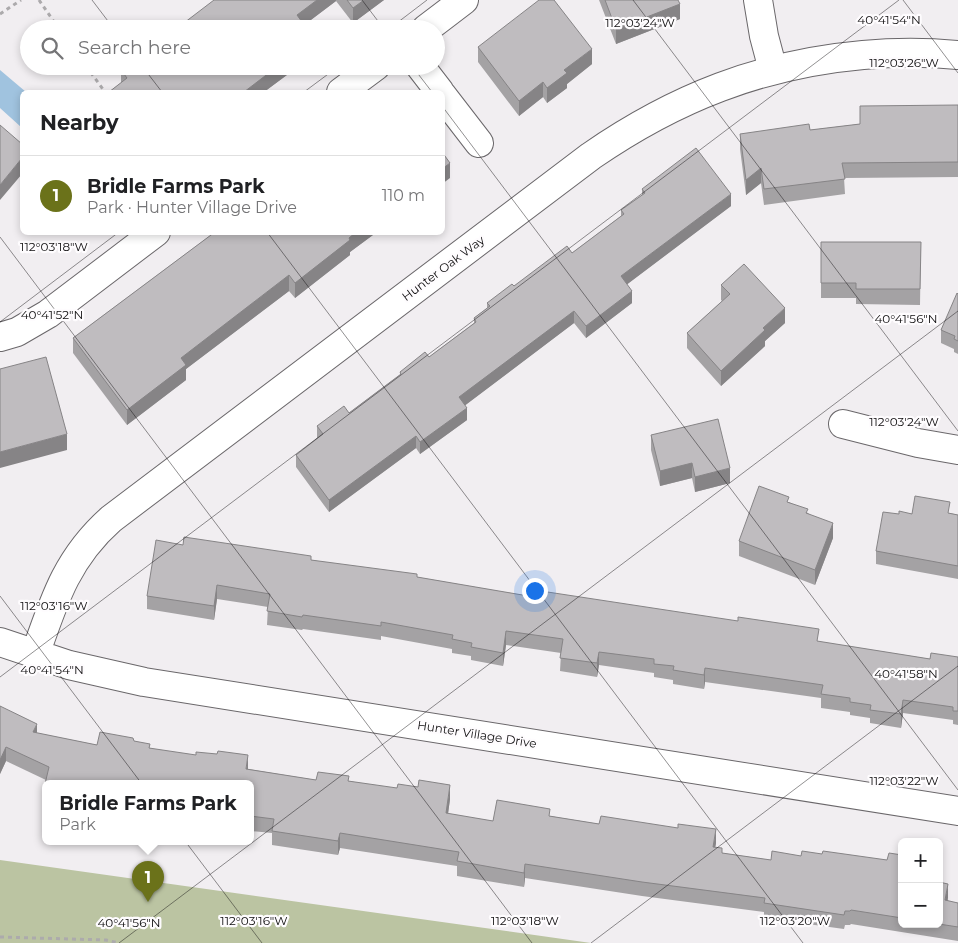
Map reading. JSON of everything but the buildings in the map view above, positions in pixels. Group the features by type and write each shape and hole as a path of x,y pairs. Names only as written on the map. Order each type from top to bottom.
{"street":[{"path":"438,20 464,0"},
{"path":"758,0 764,36 773,70"},
{"name":"Hunter Oak Way","path":"35,655 61,584 71,566 96,532 591,156 623,134 690,99 724,85 808,61 881,54 958,55"},
{"path":"344,90 364,75"},
{"path":"427,75 439,90"},
{"path":"445,98 479,143"},
{"path":"0,337 17,332 48,314 152,235"},
{"path":"843,424 918,443 958,450"},
{"name":"Hunter Village Drive","path":"0,642 35,655 108,675 144,682 958,811"}],"path":[{"path":"0,14 21,0"},
{"path":"39,0 53,20"},
{"path":"93,75 104,90"},
{"path":"0,936 106,940 119,943"}],"green space":[{"path":"0,860 591,943 0,943"}],"water":[{"path":"0,70 24,90 20,90 20,126 0,108"}],"place":[{"name":"Bridle Farms Park","path":"148,902"}]}
